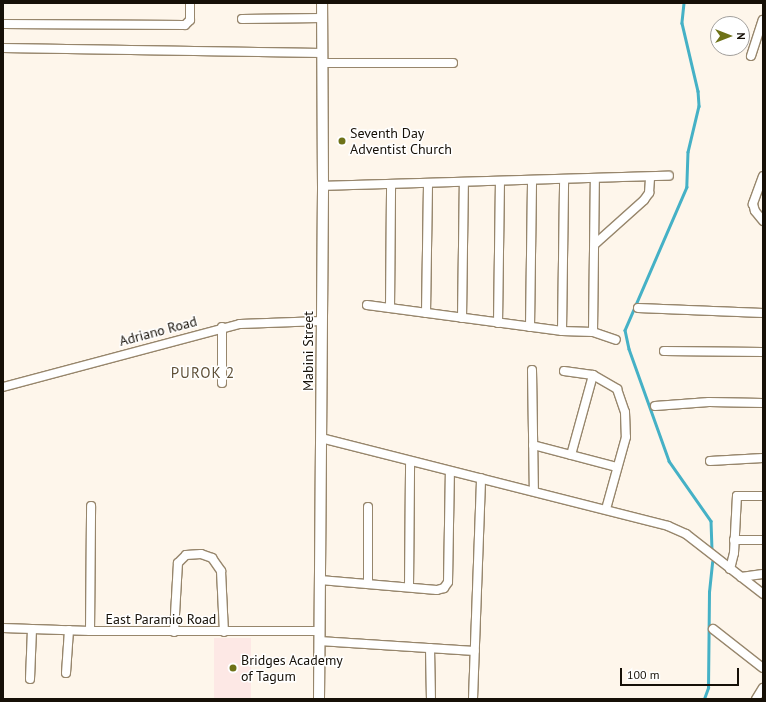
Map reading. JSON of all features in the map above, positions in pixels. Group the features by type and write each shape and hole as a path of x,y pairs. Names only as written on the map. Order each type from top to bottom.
{"main road":[{"name":"Mabini Street","path":"318,699 323,186 322,3"}],"street":[{"path":"3,24 185,25 190,20 190,3"},
{"path":"242,19 322,18"},
{"path":"751,56 760,39 763,20"},
{"path":"3,48 322,53"},
{"path":"322,64 453,63"},
{"path":"323,186 532,182 595,178 669,176"},
{"path":"763,176 753,204 755,211 763,221"},
{"path":"595,244 644,200 649,193 650,177"},
{"path":"593,332 595,178"},
{"path":"562,331 564,181"},
{"path":"498,323 500,182"},
{"path":"530,327 532,182"},
{"path":"462,318 464,183"},
{"path":"426,313 428,184"},
{"path":"390,308 391,185"},
{"path":"367,306 562,331 593,332 616,340"},
{"path":"638,308 763,313"},
{"name":"Adriano Road","path":"3,387 222,327 254,322 322,321"},
{"path":"222,327 222,383"},
{"path":"664,351 763,352"},
{"path":"532,370 534,491"},
{"path":"564,371 593,375 617,389 625,412 626,437 606,509"},
{"path":"571,455 593,375"},
{"path":"655,406 709,402 763,404"},
{"path":"321,438 606,509 678,530 763,594"},
{"path":"533,445 617,467"},
{"path":"710,461 763,458"},
{"path":"409,588 410,461"},
{"path":"320,580 437,590 446,586 450,471"},
{"path":"473,699 481,478"},
{"path":"730,568 734,540 737,496 763,496"},
{"path":"90,631 91,506"},
{"path":"368,507 368,584"},
{"path":"734,540 763,540"},
{"path":"174,632 178,563 186,555 201,554 212,558 221,571 224,632"},
{"path":"741,577 763,574"},
{"name":"East Paramio Road","path":"3,628 90,631 224,632 319,636 430,648 475,651"},
{"path":"30,679 32,629"},
{"path":"713,629 763,668"},
{"path":"66,673 69,630"},
{"path":"430,648 431,698"},
{"path":"756,699 763,688"}],"shaded area":[{"name":"Bridges Academy of Tagum","path":"214,638 251,638 251,699 214,699"}],"waterway":[{"path":"684,3 682,23 698,91 699,106 688,152 687,187 625,330 629,349 669,461 711,521 712,551"},
{"path":"704,699 708,688 709,592 712,562"}],"place":[{"name":"Seventh Day Adventist Church","path":"342,141"},
{"name":"Bridges Academy of Tagum","path":"233,668"}],"district":[{"name":"PUROK 2","path":"203,373"}]}
